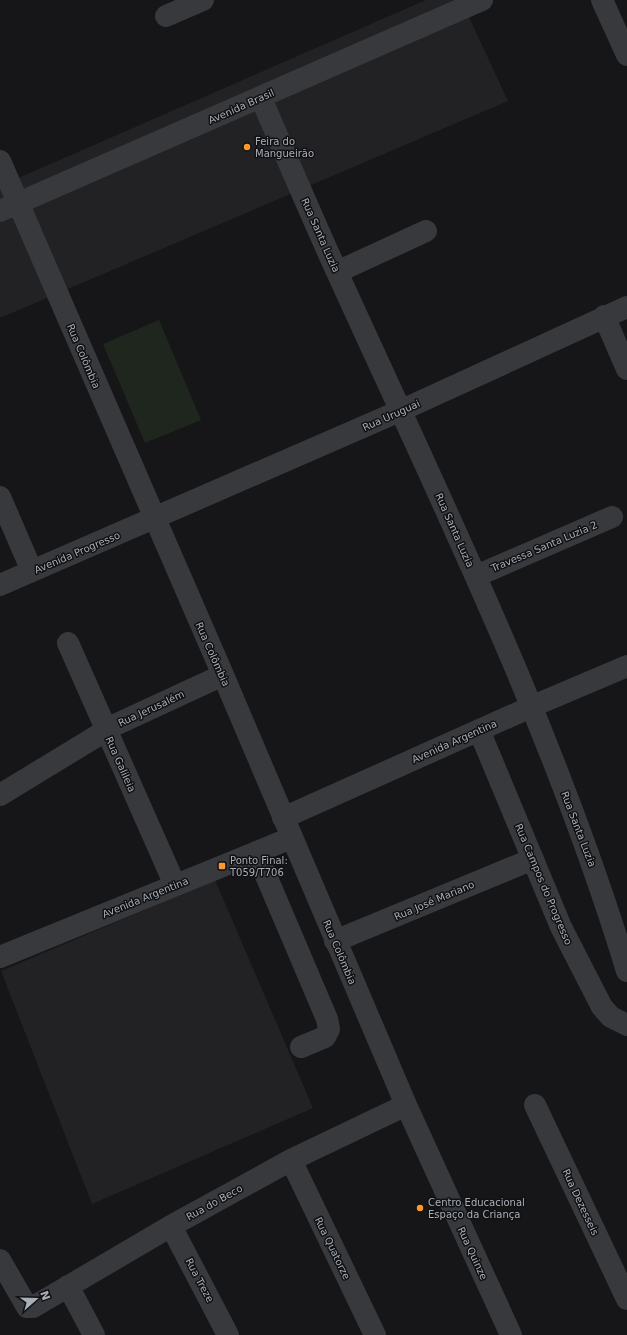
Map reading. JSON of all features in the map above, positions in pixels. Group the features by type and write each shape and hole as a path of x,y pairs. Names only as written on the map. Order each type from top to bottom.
{"street":[{"path":"166,16 203,0"},
{"name":"Avenida Brasil","path":"9,207 482,0"},
{"path":"602,0 627,55"},
{"name":"Rua Santa Luzia","path":"260,98 337,272 402,410 533,706 594,867 627,971"},
{"name":"Rua Colômbia","path":"0,161 9,207 154,519 223,674 291,838 406,1105"},
{"path":"337,272 426,231"},
{"name":"Rua Uruguai","path":"154,519 402,410 604,316 627,307"},
{"path":"604,316 627,369"},
{"path":"0,498 32,571"},
{"name":"Travessa Santa Luzia 2","path":"476,576 612,517"},
{"name":"Avenida Progresso","path":"0,585 154,519"},
{"name":"Rua Galileia","path":"68,643 175,884"},
{"name":"Avenida Argentina","path":"283,818 533,706 627,666"},
{"name":"Rua Jerusalém","path":"1,790 106,730 223,674"},
{"name":"Rua Campos do Progresso","path":"479,730 562,927 602,1008 611,1017 627,1025"},
{"name":"Avenida Argentina","path":"0,957 175,884 291,838"},
{"path":"256,852 327,1020 329,1029 325,1037 301,1047"},
{"name":"Rua José Mariano","path":"335,941 533,859"},
{"name":"Rua do Beco","path":"0,1260 27,1307 33,1307 171,1226 291,1160 406,1105"},
{"name":"Rua Quinze","path":"406,1105 511,1335"},
{"name":"Rua Dezesseis","path":"535,1105 627,1299"},
{"name":"Rua Quatorze","path":"291,1160 375,1335"},
{"name":"Rua Treze","path":"171,1226 228,1335"},
{"path":"68,1286 94,1335"}],"shaded area":[{"name":"Feira do Mangueirão","path":"426,0 461,0 508,101 0,318 0,186"},
{"path":"159,320 201,420 145,443 103,344"},
{"path":"215,880 313,1108 92,1204 1,971"}],"place":[{"name":"Feira do Mangueirão","path":"247,147"},
{"name":"Ponto Final: T059/T706","path":"222,866"},
{"name":"Centro Educacional Espaço da Criança","path":"420,1208"}]}
